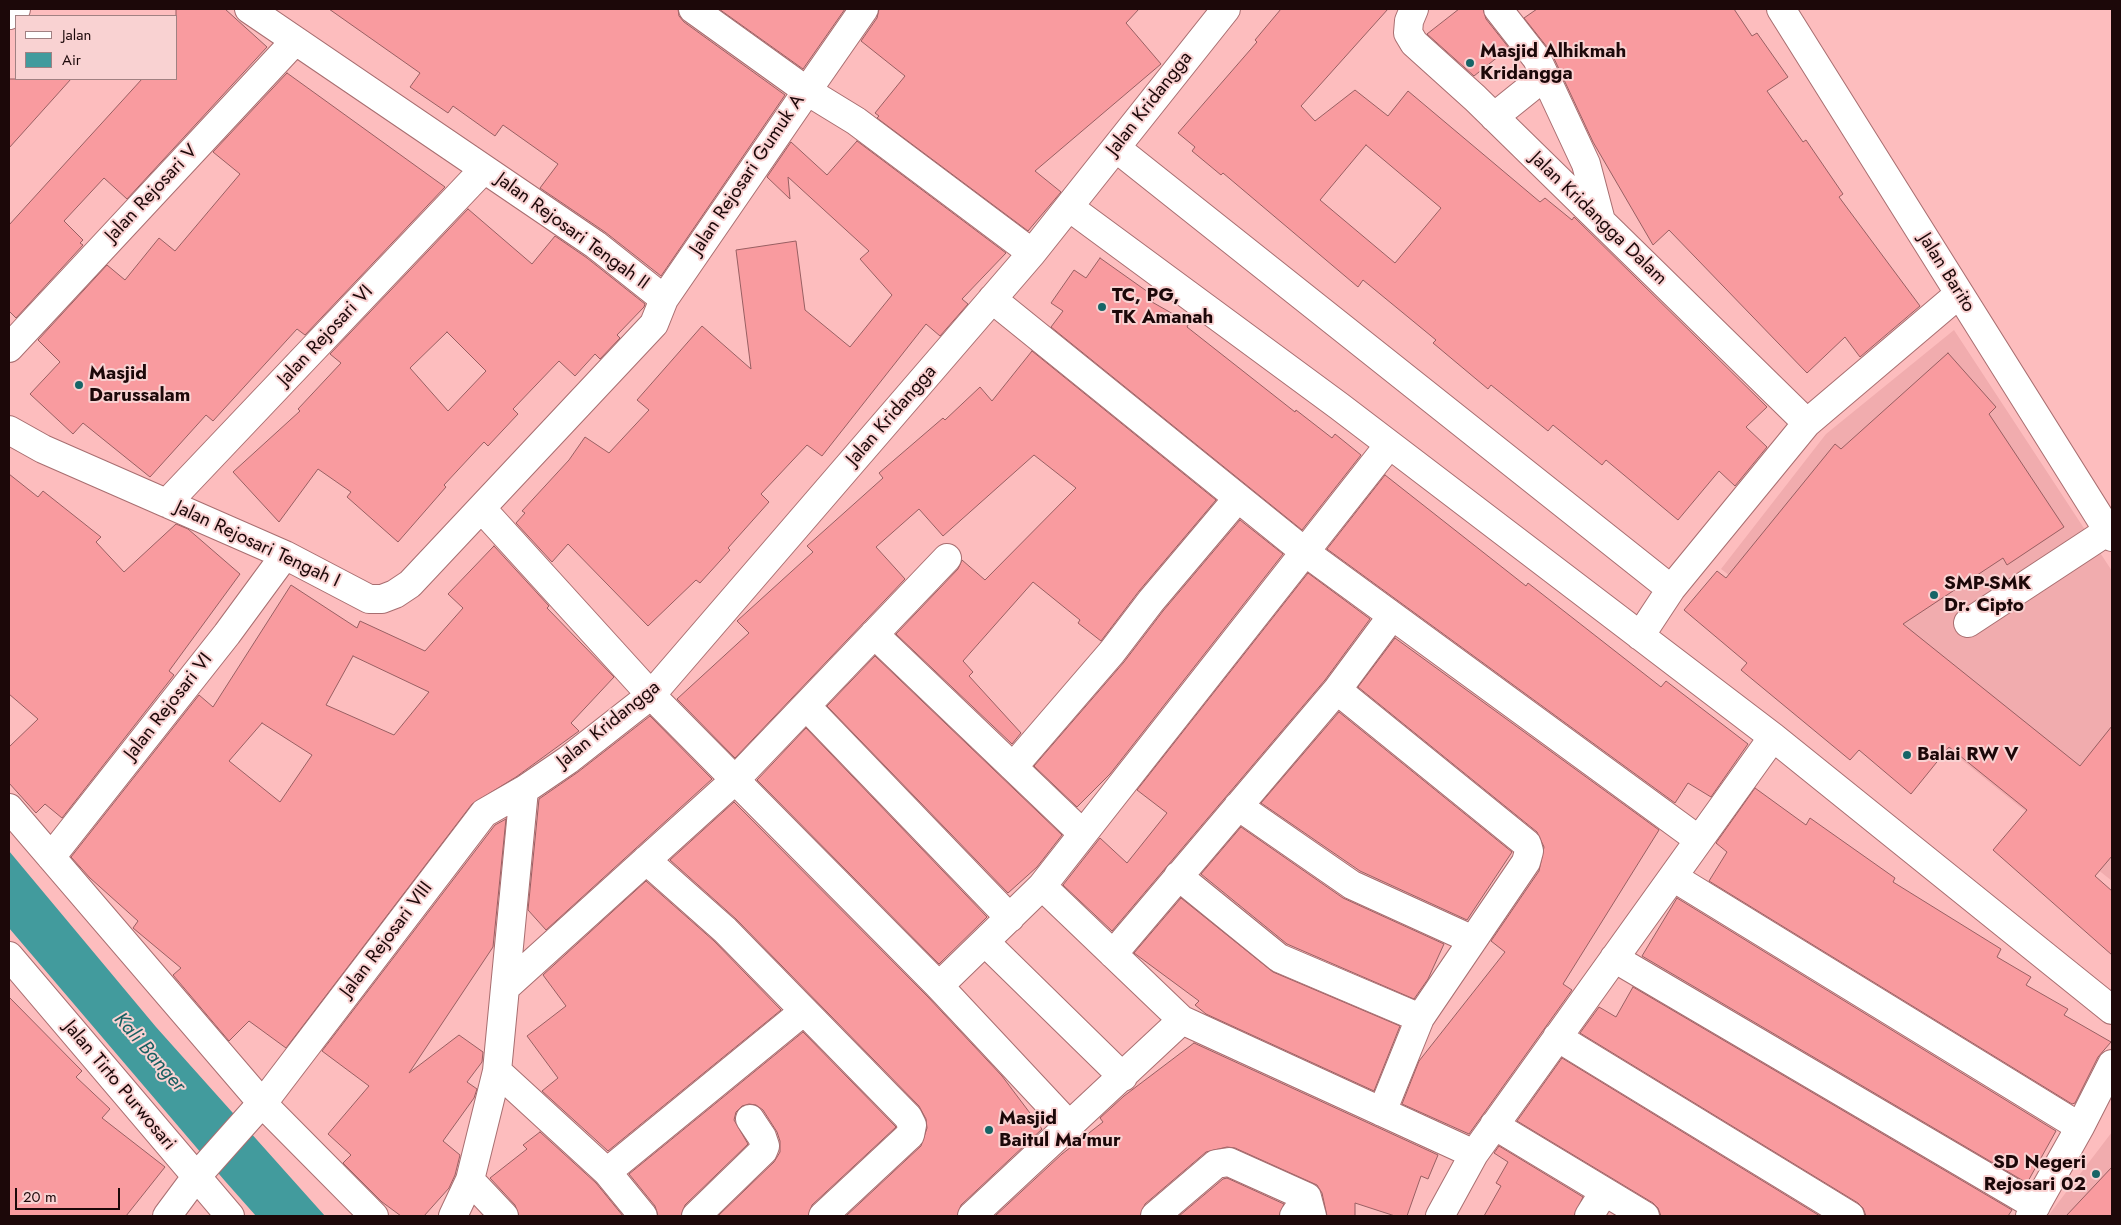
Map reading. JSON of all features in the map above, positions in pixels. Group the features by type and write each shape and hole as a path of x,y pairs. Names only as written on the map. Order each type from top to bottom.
{"street":[{"path":"9,15 16,9"},
{"name":"Jalan Rejosari Tengah II","path":"249,9 596,245 664,299 654,324 482,509"},
{"name":"Jalan Rejosari Gumuk A","path":"664,299 807,91 693,9"},
{"path":"864,9 807,91 856,121 1032,253"},
{"name":"Jalan Kridangga","path":"524,790 568,760 651,695 1032,253 1226,9"},
{"name":"Jalan Kridangga Dalam","path":"1414,9 1409,21 1408,33 1414,43 1494,117 1807,423"},
{"path":"1498,9 1537,59 1586,164 1602,222"},
{"name":"Jalan Barito","path":"1781,9 2110,534"},
{"name":"Jalan Rejosari V","path":"9,348 295,40"},
{"path":"1494,117 1545,76"},
{"path":"1116,148 1671,589"},
{"name":"Jalan Rejosari VI","path":"167,503 484,169"},
{"path":"1069,207 1389,445 1773,737 2112,1010"},
{"path":"1640,636 1671,589 1807,423 1959,294"},
{"path":"992,299 1305,552 1700,840"},
{"name":"Jalan Rejosari Tengah I","path":"9,430 44,449 285,555 369,599 382,599 395,594 410,584 482,509"},
{"path":"939,986 1042,886 1389,445"},
{"path":"1013,767 1112,652 1151,601 1238,498"},
{"path":"482,509 651,695 939,986 1070,1126"},
{"path":"1968,623 2110,534"},
{"name":"Jalan Rejosari VI","path":"51,857 227,634 285,555"},
{"path":"506,986 735,780 947,558"},
{"path":"1113,954 1337,690 1392,616"},
{"path":"874,634 1083,834"},
{"path":"1337,690 1527,844 1529,851 1526,862 1420,1018 1382,1112"},
{"path":"806,706 1010,918"},
{"path":"1440,1216 1474,1154 1494,1125 1773,737"},
{"path":"453,1216 470,1180 498,1072 524,790"},
{"name":"Jalan Rejosari VIII","path":"201,1172 256,1110 484,813 524,790"},
{"path":"1238,806 1352,885 1473,940"},
{"path":"9,808 256,1110 374,1216"},
{"path":"646,860 725,930 908,1117 912,1125 910,1135 823,1216"},
{"path":"1178,876 1279,958 1420,1018"},
{"path":"1673,877 2080,1128"},
{"path":"1042,886 1182,1020 1474,1154"},
{"path":"985,942 1123,1077"},
{"name":"Jalan Tirto Purwosari","path":"9,956 201,1172 230,1216"},
{"path":"1614,958 2033,1211 2080,1128 2112,1064"},
{"path":"607,1172 804,1011"},
{"path":"972,1216 1182,1020"},
{"path":"1557,1037 1850,1216"},
{"path":"498,1072 607,1172 643,1216"},
{"path":"696,1216 763,1152 765,1146 762,1137 750,1119"},
{"path":"1494,1125 1644,1216"},
{"path":"1155,1216 1216,1164 1229,1162 1304,1210"},
{"path":"167,1216 201,1172"},
{"path":"470,1180 504,1216"},
{"path":"1589,1216 1604,1192"}],"shaded area":[{"name":"SMP-SMK Dr. Cipto","path":"1954,330 2112,571 2112,881 1787,619 1721,569 1826,434"},
{"name":"SD Negeri Rejosari 02","path":"2112,1132 2112,1216 2048,1216"}],"water":[{"name":"Kali Banger","path":"9,851 156,1027 325,1216 256,1216 225,1181 9,928"}],"building":[{"path":"176,9 225,9 267,47 127,199 104,178 64,221 83,240 80,243 83,245 16,318 9,311 9,225 141,80 178,80 178,15 176,15"},
{"path":"329,9 678,9 679,16 684,22 785,95 661,276 605,232 540,188 558,164 503,125 495,136 453,106 448,113 410,87 420,73"},
{"path":"719,9 845,9 803,69"},
{"path":"879,9 1139,9 1126,23 1161,64 1035,171 1061,192 1028,231 877,118 879,116 875,113 905,76 861,41 877,18"},
{"path":"1281,9 1388,9 1301,106 1315,121 1355,90 1388,116 1408,91 1540,202 1545,198 1572,220 1574,217 1767,407 1746,427 1767,447 1735,486 1719,471 1678,520 1606,460 1602,465 1553,425 1548,431 1491,385 1488,389 1433,343 1436,340 1363,280 1358,287 1223,173 1221,175 1192,151 1195,147 1178,133 1257,42 1255,40","holes":["1366,145 1441,208 1395,263 1320,200"]},
{"name":"Masjid Alhikmah Kridangga","path":"1459,9 1483,9 1486,19 1509,48 1474,76 1427,34"},
{"path":"1537,9 1734,9 1752,36 1757,33 1788,77 1767,91 1803,142 1806,140 1843,194 1839,197 1920,306 1860,357 1845,337 1807,373 1669,230 1653,245 1593,142 1551,52 1524,18"},
{"path":"287,73 445,187 305,335 297,329 213,421 206,415 150,477 83,423 73,434 30,394 60,362 38,340 107,265 125,280 159,238 175,251 240,174 213,152"},
{"path":"9,79 70,80 9,148"},
{"path":"857,141 1006,253 962,299 968,304 940,336 926,324 822,456 807,445 761,494 769,502 728,548 730,550 700,583 696,580 648,626 568,544 552,562 516,523 525,513 522,511 569,460 585,437 609,453 649,410 637,400 702,326 751,369 736,250 796,241 805,310 850,347 892,295 860,259 869,251 788,177 790,199 767,177 791,142 827,175"},
{"path":"468,209 532,264 555,236 587,258 645,304 617,335 620,338 600,359 595,354 575,376 559,361 513,409 518,414 488,446 484,442 444,485 446,487 398,542 347,497 351,492 318,469 279,522 233,472 300,411 298,409 341,363 330,354","holes":["447,332 486,371 448,411 410,368"]},
{"path":"1100,258 1155,297 1152,302 1189,323 1187,327 1295,412 1296,410 1332,438 1335,434 1361,455 1302,530 1051,327 1063,311 1051,303 1074,270 1086,278"},
{"path":"1032,351 1216,500 1139,591 1101,641 1078,623 1080,620 1033,582 963,661 973,672 969,676 1021,733 1012,744 896,634 958,569 962,560 985,580 1076,488 1034,455 943,536 919,509 876,547 905,579 735,758 677,699 749,633 737,621 813,552 807,546 883,478 879,473 943,418 945,420 980,387 992,401"},
{"name":"SMP-SMK Dr. Cipto","path":"1948,353 1996,407 1989,414 2064,527 2007,565 2003,558 1903,624 2080,766 2112,726 2112,856 2095,876 2112,891 2112,955 1993,850 2027,810 1949,747 1911,794 1859,750 1850,760 1741,670 1747,663 1684,610 1717,571 1726,578 1835,444 1841,449"},
{"path":"9,474 38,497 43,491 101,537 96,542 124,572 176,524 188,529 240,574 169,671 174,675 62,818 45,804 36,813 9,783 9,747 38,719 9,694"},
{"path":"1385,475 1526,586 1528,583 1661,687 1666,681 1748,744 1711,797 1688,783 1675,803 1327,549"},
{"path":"1240,520 1283,554 1110,774 1077,807 1034,766 1124,662 1163,611"},
{"path":"494,546 549,606 547,608 614,677 571,723 579,731 516,777 472,804 286,1048 249,1021 229,1041 173,975 181,968 133,928 138,921 90,878 71,857 199,695 213,707 291,585 357,628 360,621 425,651 463,608 448,594","holes":["353,656 429,692 394,735 326,705","262,723 312,755 280,802 229,761"]},
{"path":"1308,573 1370,619 1325,680 1112,931 1063,885 1100,838 1127,863 1167,813 1137,790"},
{"path":"1395,638 1659,830 1563,984 1572,990 1469,1134 1402,1104 1419,1061 1505,952 1491,941 1539,871 1544,847 1537,832 1358,687"},
{"path":"875,656 1062,835 1037,867 1008,893 827,706"},
{"path":"1339,712 1512,852 1467,920 1360,871 1261,803"},
{"path":"650,716 712,779 546,930 528,910 539,799 578,772"},
{"path":"806,728 987,917 939,964 757,780"},
{"path":"1755,788 1806,825 1810,818 1895,878 1893,882 2001,949 1997,957 2031,977 2026,985 2068,1009 2064,1015 2111,1042 2098,1057 2075,1103 2072,1104 1709,881 1727,852 1716,843"},
{"path":"734,802 928,997 1002,1076 1042,1129 961,1205 957,1216 846,1216 921,1146 927,1128 926,1119 919,1106 736,919 670,860"},
{"path":"506,819 493,947 409,1073 459,1035 483,1052 482,1062 467,1082 477,1089 474,1098 443,1141 460,1155 455,1175 449,1188 424,1216 401,1216 382,1202 343,1163 351,1155 328,1134 369,1086 322,1051 495,825"},
{"path":"1241,827 1343,898 1444,944 1428,979 1414,999 1287,944 1201,874"},
{"path":"646,881 714,941 781,1010 608,1151 542,1091 558,1078 527,1036 566,1006 543,975"},
{"path":"1181,898 1273,972 1400,1026 1374,1091 1206,1014 1195,1005 1199,1001 1134,953"},
{"path":"1677,898 2056,1131 2027,1183 1642,956"},
{"path":"1633,987 2012,1210 2008,1216 1866,1216 1863,1208 1858,1203 1580,1033 1599,1007 1616,1017"},
{"path":"9,997 82,1071 76,1077 110,1109 102,1118 165,1167 126,1216 9,1216"},
{"path":"803,1032 896,1127 812,1205 808,1216 718,1216 774,1162 780,1152 780,1141 777,1132 763,1110 756,1105 742,1106 736,1112 734,1120 748,1144 685,1205 681,1216 658,1216 655,1206 629,1174"},
{"path":"1194,1043 1438,1155 1428,1179 1421,1176 1407,1216 1395,1216 1355,1203 1355,1216 1327,1216 1322,1193 1317,1185 1235,1148 1227,1147 1206,1152 1145,1204 1140,1216 995,1216 1062,1154 1103,1122 1100,1118 1124,1096"},
{"path":"1562,1058 1820,1216 1661,1216 1658,1208 1653,1203 1517,1121"},
{"path":"540,1132 596,1183 623,1216 519,1216 515,1205 490,1178 527,1149 523,1145"},
{"path":"1499,1146 1583,1197 1574,1216 1484,1216 1501,1186 1496,1183 1508,1162 1494,1153"},
{"path":"2112,1167 2112,1216 2066,1216"},
{"path":"1227,1178 1284,1204 1279,1216 1179,1216 1223,1179"}],"place":[{"name":"Masjid Alhikmah Kridangga","path":"1470,63"},
{"name":"TC, PG, TK Amanah","path":"1102,307"},
{"name":"Masjid Darussalam","path":"79,385"},
{"name":"SMP-SMK Dr. Cipto","path":"1934,595"},
{"name":"Balai RW V","path":"1907,755"},
{"name":"Masjid Baitul Ma'mur","path":"989,1130"},
{"name":"SD Negeri Rejosari 02","path":"2096,1174"}]}
